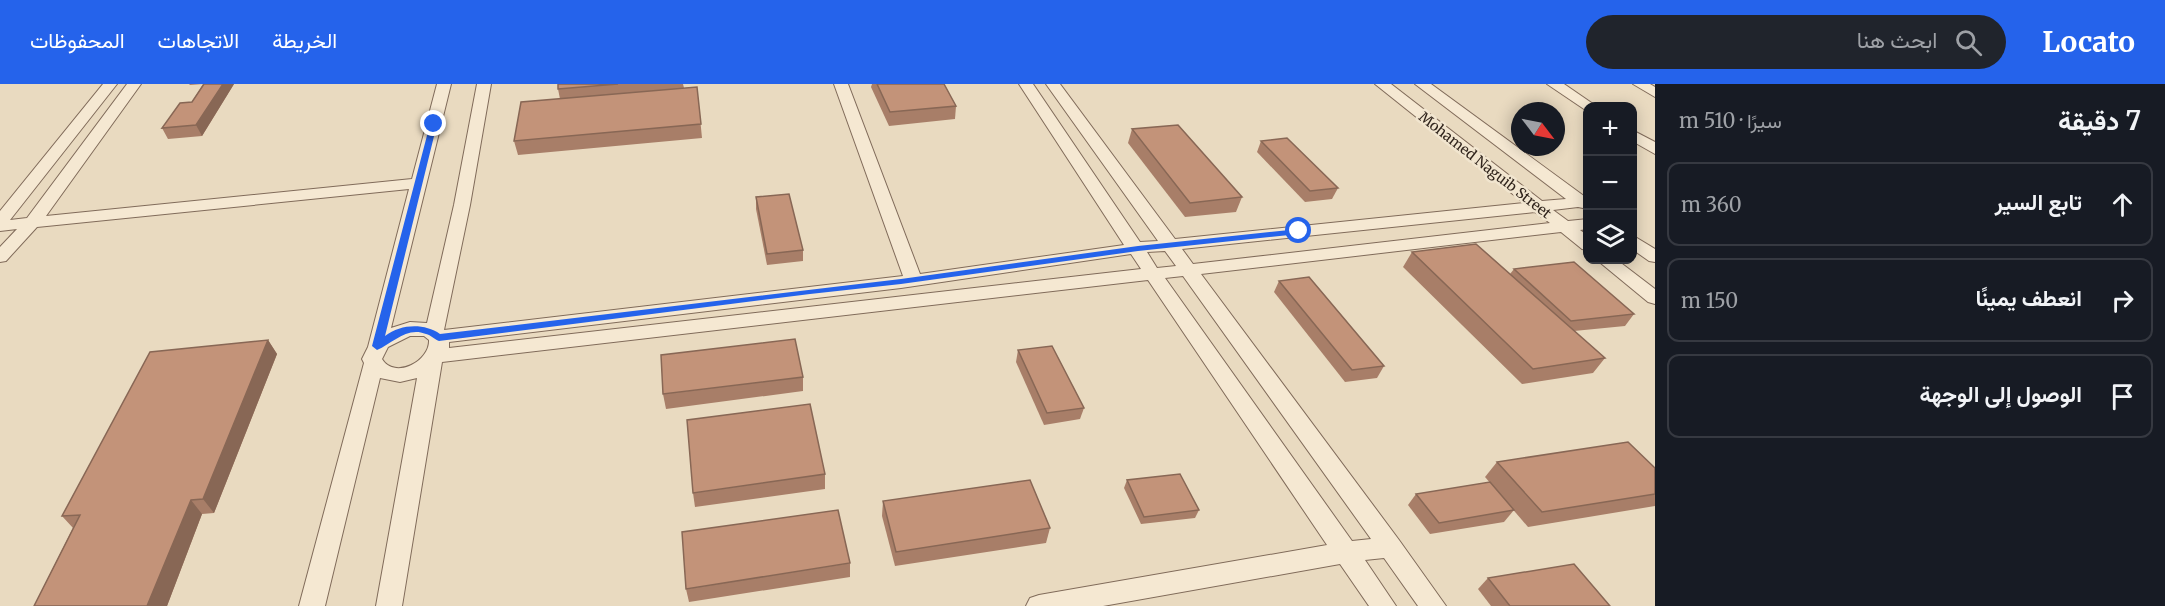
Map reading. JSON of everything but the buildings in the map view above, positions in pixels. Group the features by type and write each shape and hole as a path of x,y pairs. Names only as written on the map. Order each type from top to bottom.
{"street":[{"path":"0,224 110,84"},
{"path":"0,257 33,222 134,84"},
{"path":"312,606 444,84"},
{"path":"389,606 484,84"},
{"path":"841,84 913,280"},
{"path":"1026,84 1138,248 1152,273 1348,552 1383,606"},
{"path":"1053,84 1190,269 1433,606"},
{"name":"Mohamed Naguib Street","path":"1382,84 1583,242"},
{"name":"Mohamed Naguib Street","path":"1422,84 1583,203"},
{"path":"1554,84 1583,102"},
{"path":"1640,84 1655,93"},
{"path":"1047,115 1075,113"},
{"path":"1637,137 1655,149"},
{"path":"45,166 78,162"},
{"path":"0,224 418,183"},
{"path":"375,355 384,373 402,374 422,368 435,347 810,291 913,280 1170,244 1538,206 1583,204"},
{"path":"435,347 816,312 1583,224"},
{"path":"1637,244 1655,257"},
{"path":"1611,264 1655,298"},
{"path":"810,291 816,312"},
{"path":"375,355 392,335 410,329 428,330 435,347"},
{"path":"1039,606 1348,552 1391,547"}],"route":[{"path":"434,124 377,346 392,335 410,329 428,330 439,338 810,291 901,282 1138,248 1299,231"}]}
